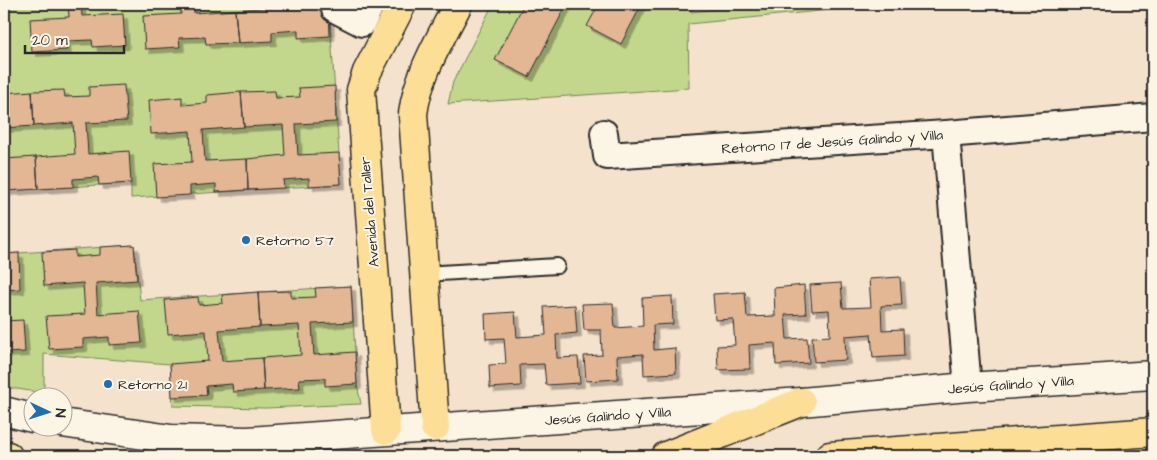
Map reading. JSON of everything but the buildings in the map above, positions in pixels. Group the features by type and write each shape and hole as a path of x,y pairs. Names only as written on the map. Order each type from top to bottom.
{"main road":[{"name":"Avenida del Taller","path":"386,430 361,90 367,72 402,4"},
{"path":"435,427 413,114 416,91 421,78 458,4"},
{"name":"Jesús Galindo y Villa","path":"72,424 162,438 247,441 1153,375"},
{"path":"666,456 801,402"},
{"path":"4,411 22,416"},
{"path":"830,456 1153,432"},
{"path":"4,455 8,456"}],"street":[{"path":"335,4 335,9 362,23 371,4"},
{"path":"946,134 1153,117"},
{"name":"Retorno 17 de Jesús Galindo y Villa","path":"604,132 607,156 946,134 968,387"}],"lane":[{"path":"423,274 557,266"}],"green space":[{"path":"4,4 329,4 341,184 131,198 131,183 4,191"},
{"path":"493,4 695,4 691,12 769,4 890,4 688,24 689,88 448,104 453,82"},
{"path":"134,245 140,300 351,286 357,384 361,404 265,408 173,406 170,364 44,354 44,388 22,388 22,390 4,387 4,254"}],"place":[{"name":"Retorno 57","path":"246,240"},
{"name":"Retorno 21","path":"108,384"}]}
